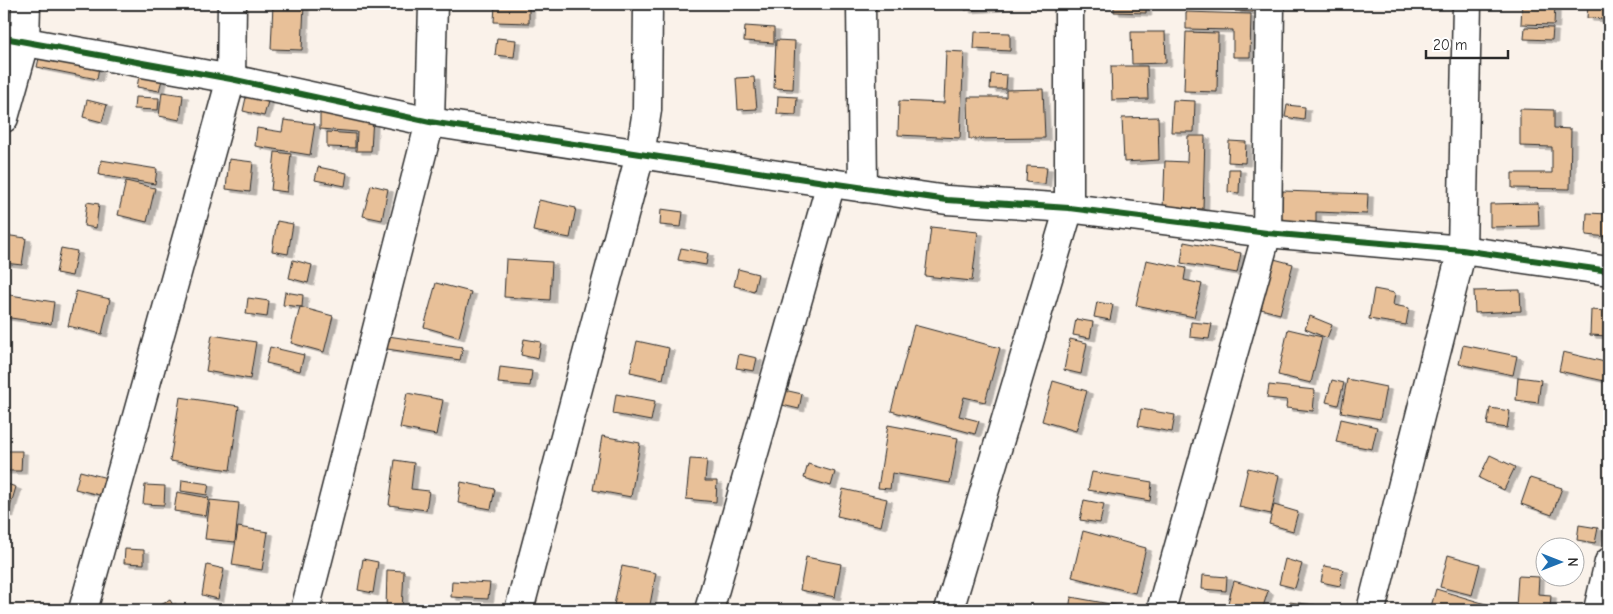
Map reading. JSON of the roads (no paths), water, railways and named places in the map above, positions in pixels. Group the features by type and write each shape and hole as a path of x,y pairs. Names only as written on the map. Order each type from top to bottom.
{"street":[{"path":"4,118 14,40 26,4"},
{"path":"83,610 231,79 232,4"},
{"path":"304,610 430,122 433,4"},
{"path":"519,610 640,155 647,110 648,4"},
{"path":"861,4 863,188"},
{"path":"949,610 1069,208 1069,4"},
{"path":"1161,610 1267,233 1270,4"},
{"path":"1371,610 1462,250 1467,4"},
{"path":"14,40 231,79 430,122 863,188 947,200 1069,208 1267,233 1462,250 1609,271"},
{"path":"709,610 830,183"},
{"path":"1598,610 1609,562"}]}
